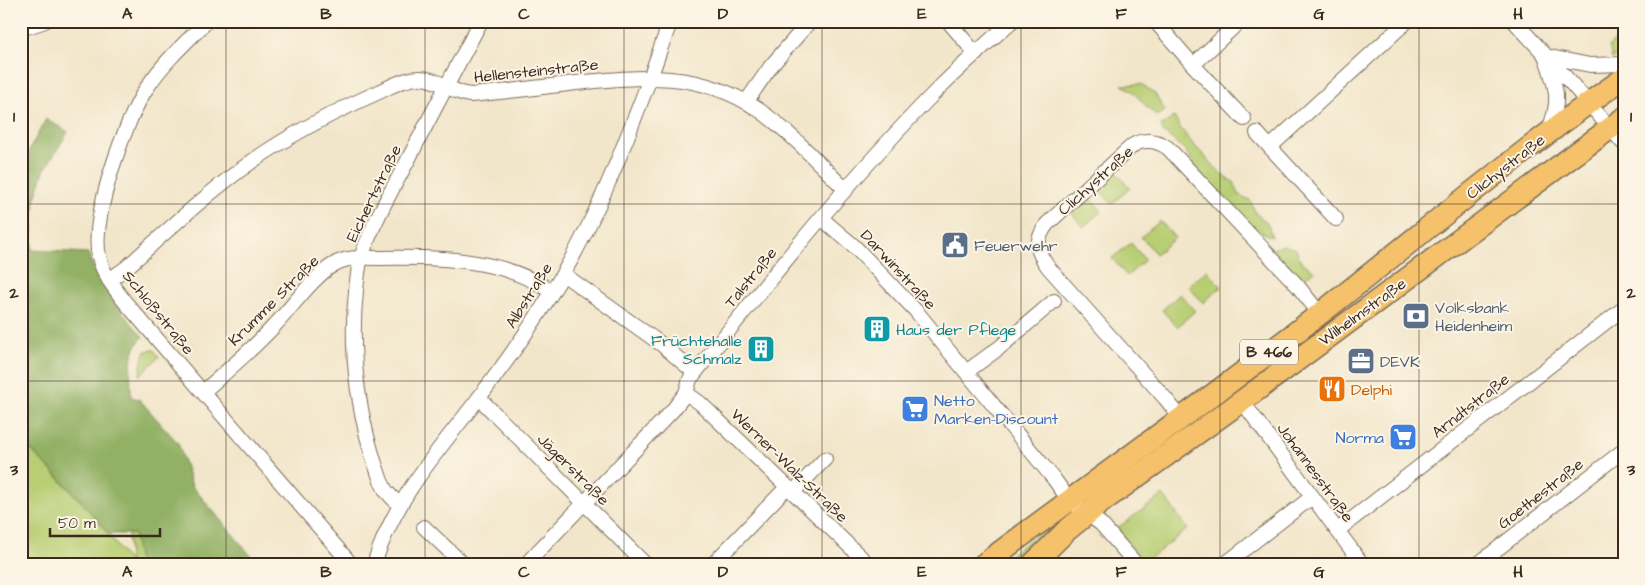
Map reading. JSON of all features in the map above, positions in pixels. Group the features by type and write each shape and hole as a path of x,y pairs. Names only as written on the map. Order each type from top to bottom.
{"main road":[{"name":"Clichystraße","path":"984,564 1320,314 1548,132 1624,78"},
{"name":"Wilhelmstraße","path":"1033,564 1056,540 1087,513 1242,401 1617,123"}],"street":[{"path":"21,29 45,21"},
{"name":"Eichertstraße","path":"399,505 386,491 376,469 357,386 353,324 358,274 361,258 370,235 481,21"},
{"name":"Albstraße","path":"374,564 385,534 399,505 423,469 478,398 563,274 598,208 672,21"},
{"path":"746,102 775,60 810,21"},
{"path":"948,21 976,54"},
{"name":"Talstraße","path":"526,564 672,412 686,393 690,378 821,218 895,134 940,87 1012,21"},
{"path":"1155,21 1244,119"},
{"path":"1193,65 1240,21"},
{"path":"1270,147 1407,21"},
{"path":"1514,21 1588,103 1617,123 1624,144"},
{"name":"Schloßstraße","path":"204,24 166,62 146,88 120,145 103,203 98,237 98,256 109,280 125,302 351,564"},
{"path":"1545,56 1590,65 1624,64"},
{"path":"1545,56 1556,89 1555,113 1548,132"},
{"name":"Hellensteinstraße","path":"109,280 126,268 228,179 282,142 358,102 413,79 428,79 456,92 470,95 650,77 704,84 746,102 771,120 846,190"},
{"path":"1257,133 1336,219"},
{"name":"Clichystraße","path":"1181,418 1049,268 1039,254 1039,238 1047,224 1132,146 1143,141 1152,141 1168,148 1297,285 1320,314"},
{"name":"Darwinstraße","path":"821,218 854,246 877,269 966,372 1069,500 1101,524 1136,564"},
{"name":"Krumme Straße","path":"203,392 259,342 327,268 344,260 421,257 472,262 505,270 532,280 552,292"},
{"path":"563,274 661,344 695,372"},
{"path":"966,372 1000,348 1054,301"},
{"name":"Arndtstraße","path":"1338,530 1624,308"},
{"name":"Werner-Walz-Straße","path":"686,393 700,403 868,564"},
{"name":"Jägerstraße","path":"478,398 645,564"},
{"name":"Johannesstraße","path":"1242,401 1362,564"},
{"name":"Goethestraße","path":"1478,564 1624,450"},
{"path":"713,564 825,459"},
{"path":"1225,564 1312,497"},
{"path":"424,527 463,564"}],"green space":[{"path":"1624,33 1624,55 1612,59 1609,46"},
{"path":"1141,84 1155,94 1165,111 1156,116 1131,90 1122,85"},
{"path":"1174,117 1183,132 1198,149 1223,176 1234,182 1239,195 1250,200 1256,214 1267,222 1272,237 1257,230 1237,212 1229,200 1208,184 1184,149 1163,132 1161,126"},
{"path":"46,119 68,132 44,171 35,198 32,250 88,253 104,287 143,337 134,350 132,357 131,397 139,399 178,443 192,486 258,564 139,564 134,534 108,534 88,509 21,440 21,150 28,152"},
{"path":"1115,171 1130,188 1112,204 1097,187"},
{"path":"1087,194 1102,211 1083,227 1069,210"},
{"path":"1160,221 1175,238 1156,254 1141,237"},
{"path":"1131,243 1145,260 1127,276 1112,258"},
{"path":"1283,245 1296,249 1301,262 1315,271 1304,278 1270,250"},
{"path":"1207,270 1221,287 1203,303 1188,286"},
{"path":"1180,294 1195,311 1177,327 1162,310"},
{"path":"153,349 159,357 140,375 142,360 146,351"},
{"path":"26,445 93,514 129,562 128,534 135,534 139,564 21,564 21,449"},
{"path":"1163,495 1188,529 1145,562 1116,529"},
{"path":"1067,512 1067,519 1021,564 998,564"}],"place":[{"name":"Feuerwehr","path":"955,245"},
{"name":"Volksbank Heidenheim","path":"1416,316"},
{"name":"Haus der Pflege","path":"877,329"},
{"name":"Früchtehalle Schmalz","path":"761,349"},
{"name":"DEVK","path":"1361,361"},
{"name":"Delphi","path":"1332,389"},
{"name":"Netto Marken-Discount","path":"915,409"},
{"name":"Norma","path":"1403,437"}]}
